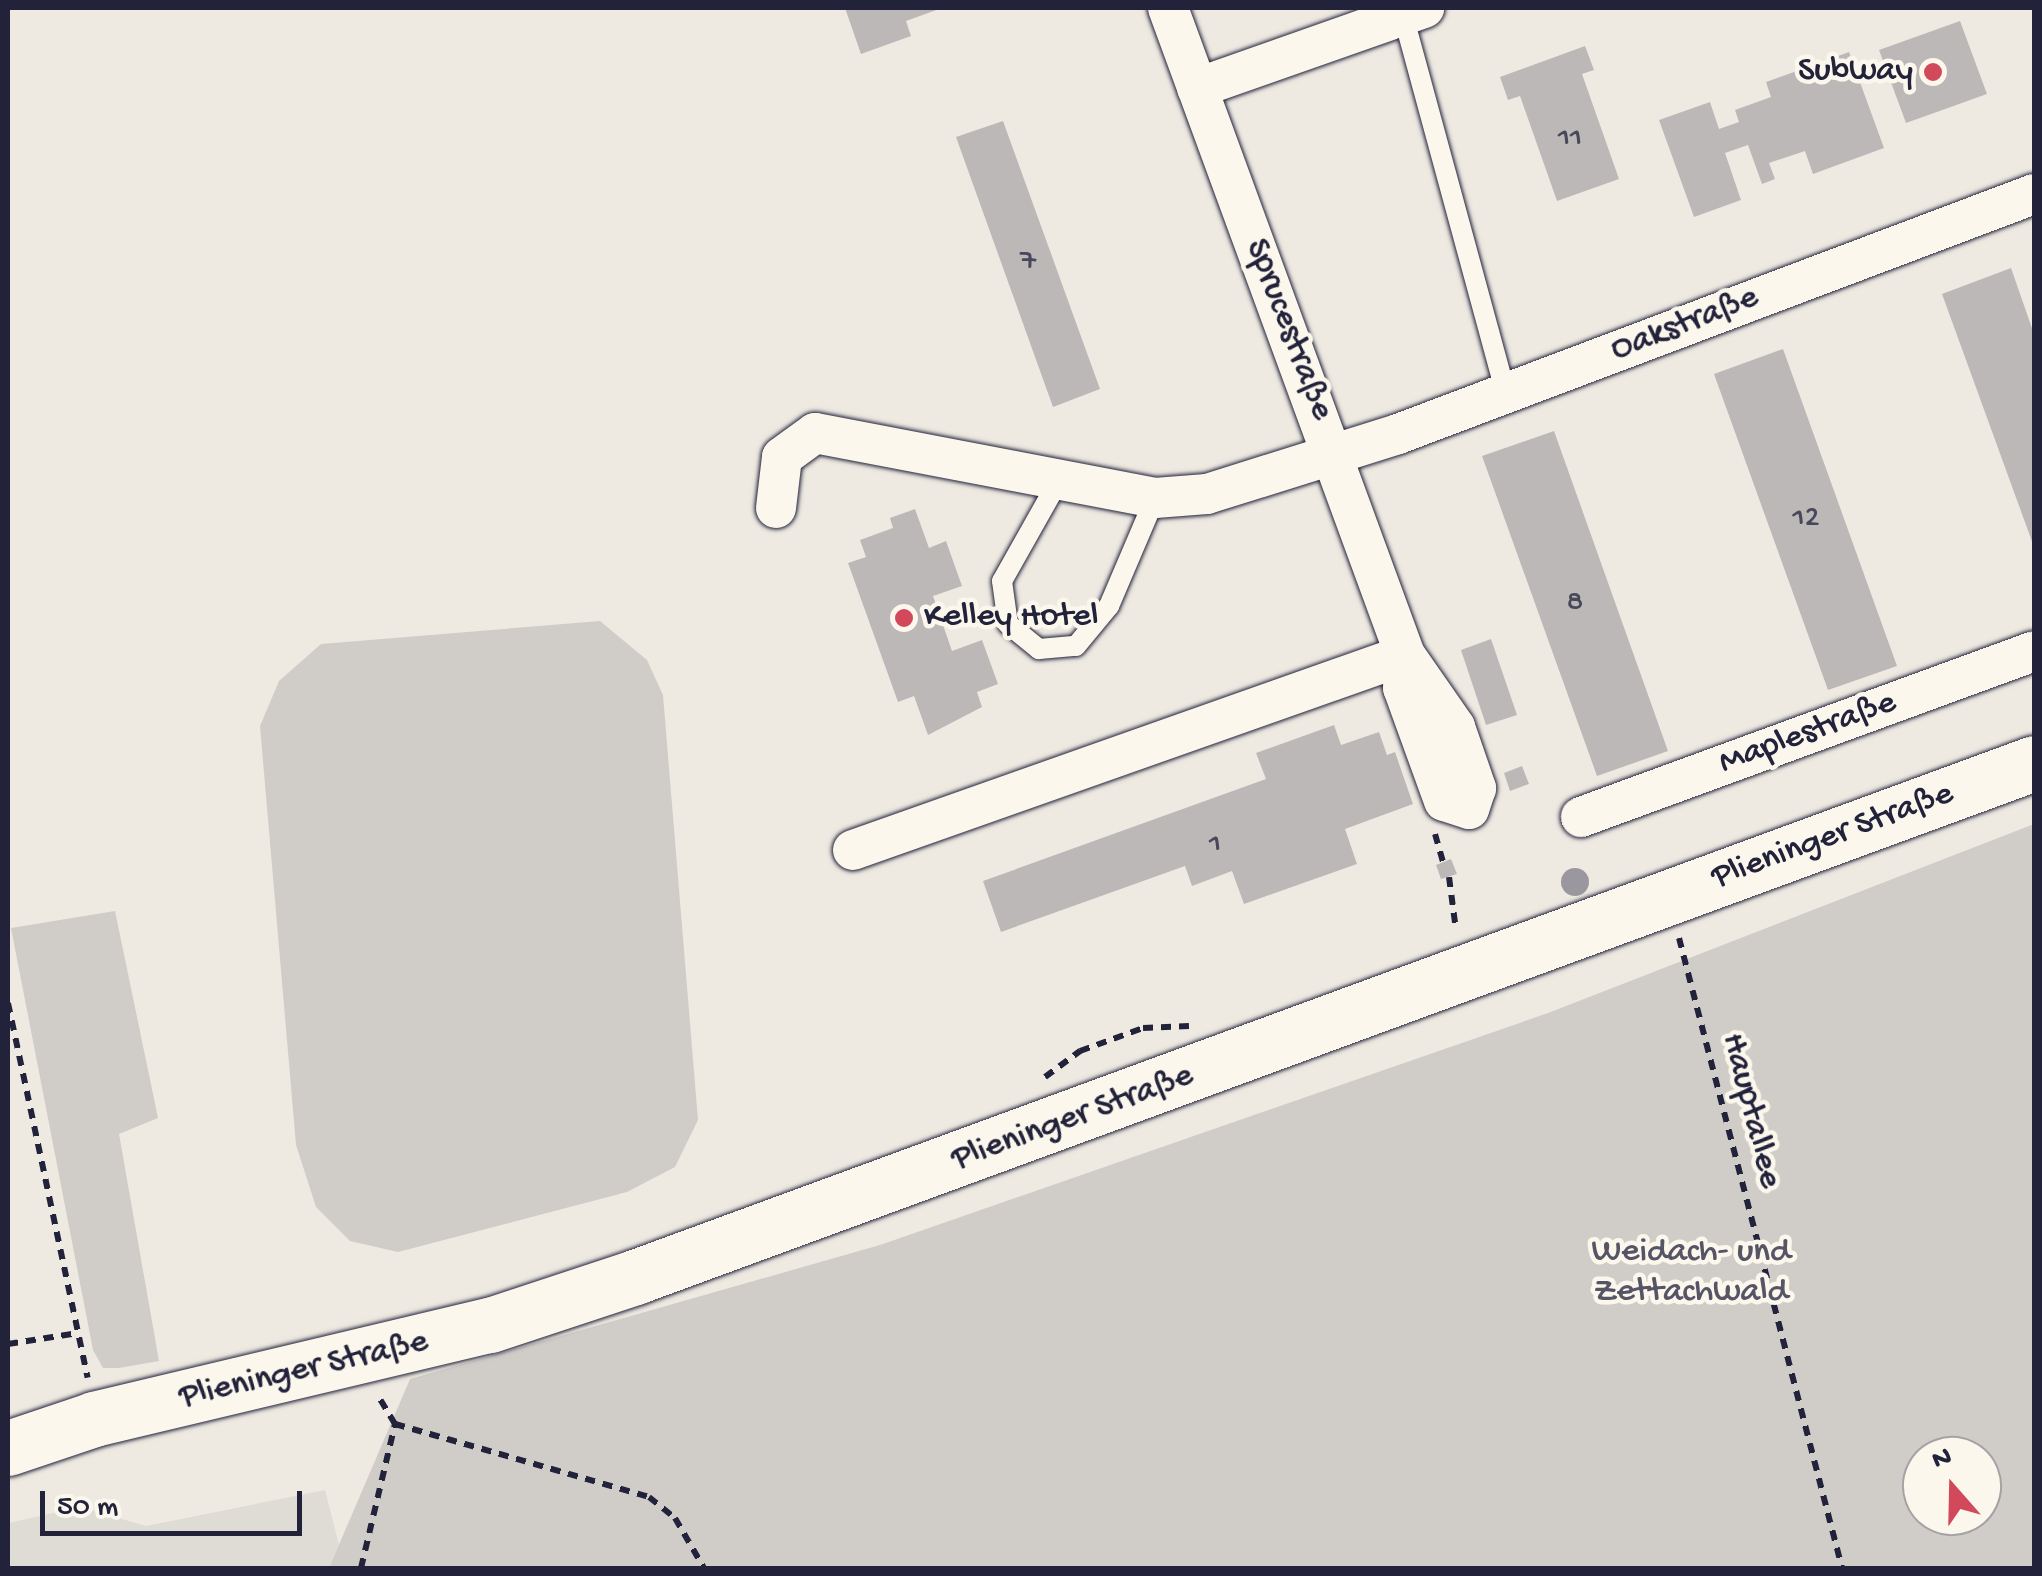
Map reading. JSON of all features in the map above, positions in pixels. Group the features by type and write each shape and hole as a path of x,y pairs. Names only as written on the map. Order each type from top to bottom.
{"main road":[{"name":"Plieninger Straße","path":"8,1448 94,1419 351,1362 490,1326 636,1277 2034,763"},
{"name":"Plieninger Straße","path":"8,1421 94,1419"}],"street":[{"name":"Sprucestraße","path":"853,850 1405,655 1335,454 1168,8"},
{"path":"1197,88 1414,11"},
{"name":"Oakstraße","path":"776,508 782,457 815,433 1155,498 1207,494 1335,454 1506,393 2034,194"},
{"name":"Maplestraße","path":"1581,817 2034,651"}],"lane":[{"path":"1414,11 1506,393"},
{"path":"1059,480 1002,581 1008,624 1038,649 1076,646 1109,606 1155,498"}],"path":[{"path":"1450,876 1456,936"},
{"name":"Hauptallee","path":"1668,898 1842,1568"},
{"path":"8,1003 94,1419"},
{"path":"1080,1051 1143,1028 1200,1028"},
{"path":"8,1344 78,1333"},
{"path":"351,1362 395,1424 649,1498 675,1518 704,1568"},
{"path":"360,1568 395,1424"}],"shaded area":[{"path":"325,1490 339,1545 329,1568 8,1568 8,1523 81,1507 146,1526"}],"green space":[{"path":"600,621 647,660 663,695 698,1120 675,1167 627,1192 398,1252 350,1241 316,1207 296,1145 260,726 279,681 321,644"},
{"name":"Weidach- und Zettachwald","path":"2034,824 2034,1568 329,1568 410,1379 880,1245 1548,1013"},
{"path":"115,911 158,1118 119,1134 159,1361 103,1368 93,1350 11,928"}],"building":[{"path":"845,8 942,8 906,21 911,36 861,54"},
{"name":"Subway","path":"1960,21 1987,94 1906,123 1879,50"},
{"path":"1585,46 1594,70 1582,74 1619,179 1557,201 1520,96 1508,100 1500,77"},
{"path":"1849,52 1884,148 1813,174 1805,151 1769,163 1775,179 1762,184 1748,145 1725,153 1741,200 1694,217 1659,120 1710,102 1719,129 1739,122 1735,110 1771,97 1766,82"},
{"path":"1003,121 1100,389 1053,407 956,137"},
{"path":"2011,268 2034,334 2034,547 1942,294"},
{"path":"1783,349 1897,666 1828,690 1714,374"},
{"path":"1554,431 1668,751 1597,776 1482,456"},
{"name":"Kelley Hotel","path":"915,509 929,548 946,541 962,586 933,596 952,651 982,640 998,684 977,692 982,707 928,735 914,696 898,702 848,563 866,557 860,540 893,528 890,518"},
{"path":"1491,639 1517,715 1486,725 1461,650"},
{"path":"1334,725 1341,745 1379,732 1387,755 1395,752 1413,804 1345,829 1357,864 1244,904 1232,871 1192,886 1185,866 1001,932 983,881 1266,779 1256,753"},
{"path":"1522,766 1529,784 1510,791 1504,773"},
{"path":"1451,859 1457,874 1441,879 1436,865"}],"place":[{"name":"Subway","path":"1933,72"},
{"name":"Kelley Hotel","path":"904,618"}]}
